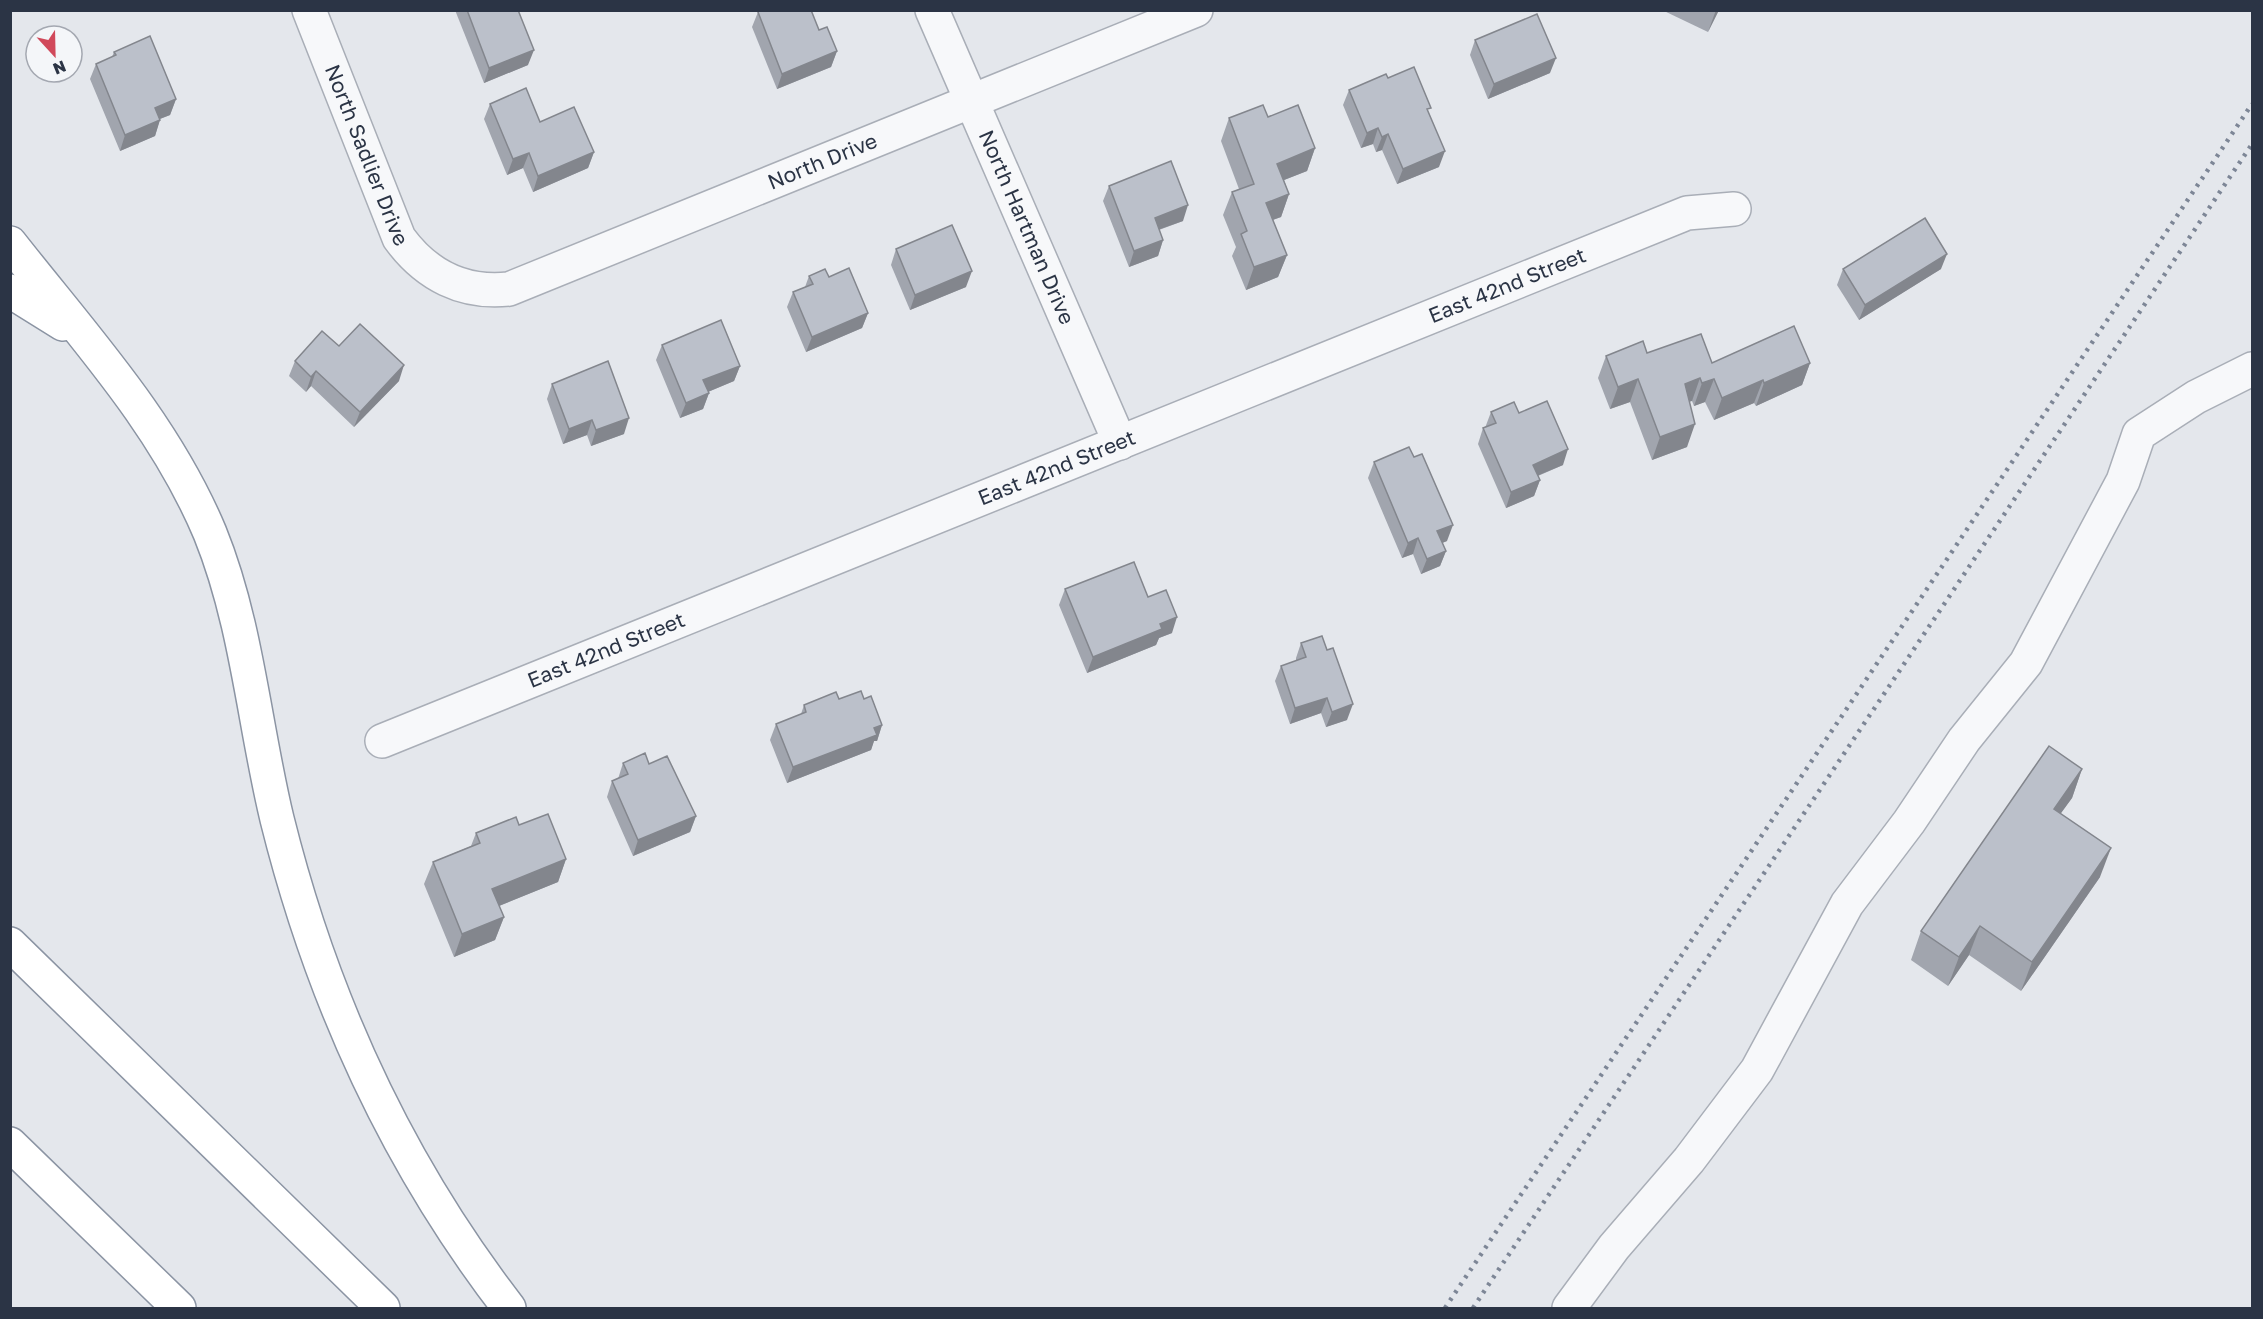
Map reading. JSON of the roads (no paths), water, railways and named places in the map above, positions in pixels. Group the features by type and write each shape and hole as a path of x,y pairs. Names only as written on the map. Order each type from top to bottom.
{"highway":[{"path":"10,243 83,336 115,372 150,421 185,480 210,534 235,608 277,816 321,968 352,1043 409,1159 449,1225 509,1308"},
{"path":"10,291 83,336"},
{"path":"10,944 383,1308"},
{"path":"10,1144 179,1308"}],"street":[{"name":"North Sadlier Drive","path":"309,10 399,238 418,259 447,281"},
{"name":"North Hartman Drive","path":"932,10 1120,443"},
{"name":"North Drive","path":"447,281 480,290 509,289 1196,10"},
{"name":"East 42nd Street","path":"382,741 1687,213 1734,209"},
{"path":"1569,1308 1614,1247 1689,1160 1757,1070 1846,904 1909,822 1964,740 2026,663 2123,481 2139,434 2196,397 2253,369"}],"railway":[{"path":"1445,1308 2252,104"},
{"path":"1473,1308 2252,144"}]}
